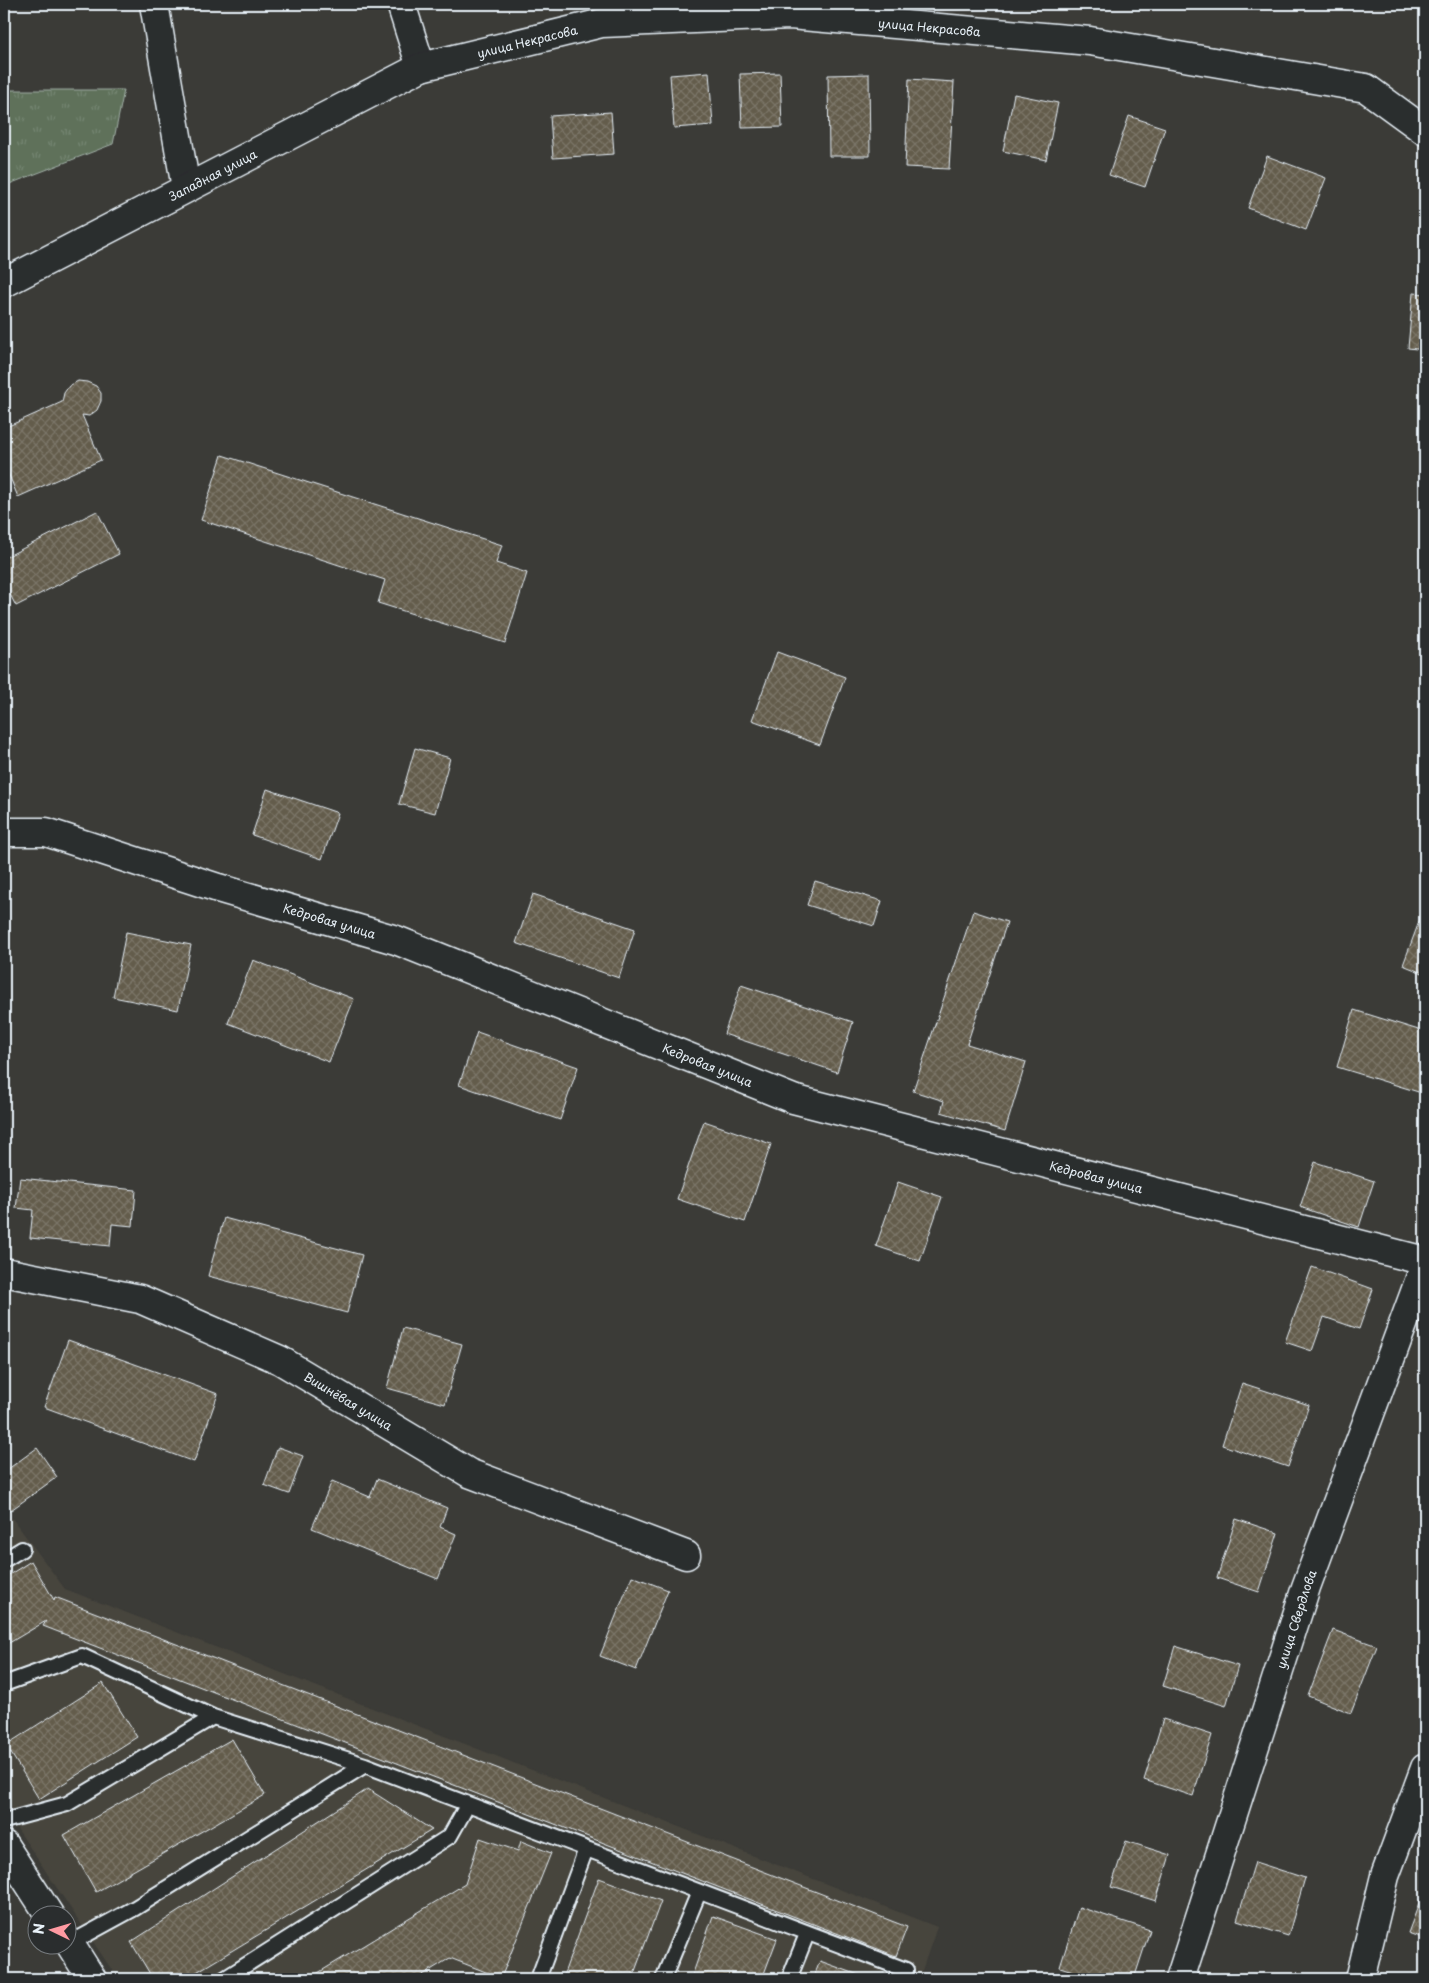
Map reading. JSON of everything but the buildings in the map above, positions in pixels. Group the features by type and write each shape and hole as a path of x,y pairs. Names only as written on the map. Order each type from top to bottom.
{"street":[{"path":"154,4 186,188"},
{"path":"401,4 421,67"},
{"name":"улица Некрасова","path":"421,67 602,23 790,15 1090,41 1366,88 1425,131"},
{"name":"Западная улица","path":"4,283 421,67"},
{"name":"Кедровая улица","path":"4,832 46,832 218,888 396,940 793,1099 1425,1263"},
{"name":"улица Свердлова","path":"1180,1979 1306,1587 1425,1263"},
{"name":"Вишнёвая улица","path":"4,1272 140,1299 280,1360 469,1473 686,1555"},
{"path":"1360,1979 1386,1876 1425,1768"},
{"path":"4,1845 44,1906"},
{"path":"77,1956 92,1979"}],"lane":[{"path":"4,1560 22,1549"},
{"path":"4,1684 82,1656 213,1717 365,1765 906,1970 902,1979"},
{"path":"4,1821 67,1804 213,1717"},
{"path":"78,1938 135,1908 365,1765"},
{"path":"224,1979 450,1836 468,1804"},
{"path":"538,1979 586,1849"},
{"path":"663,1979 699,1892"},
{"path":"789,1979 807,1934"}],"shaded area":[{"path":"12,1518 65,1589 937,1927 919,1979 118,1979 78,1919 78,1906 69,1906 4,1809 4,1524"}],"green space":[{"path":"4,90 124,90 113,144 4,186"}]}
